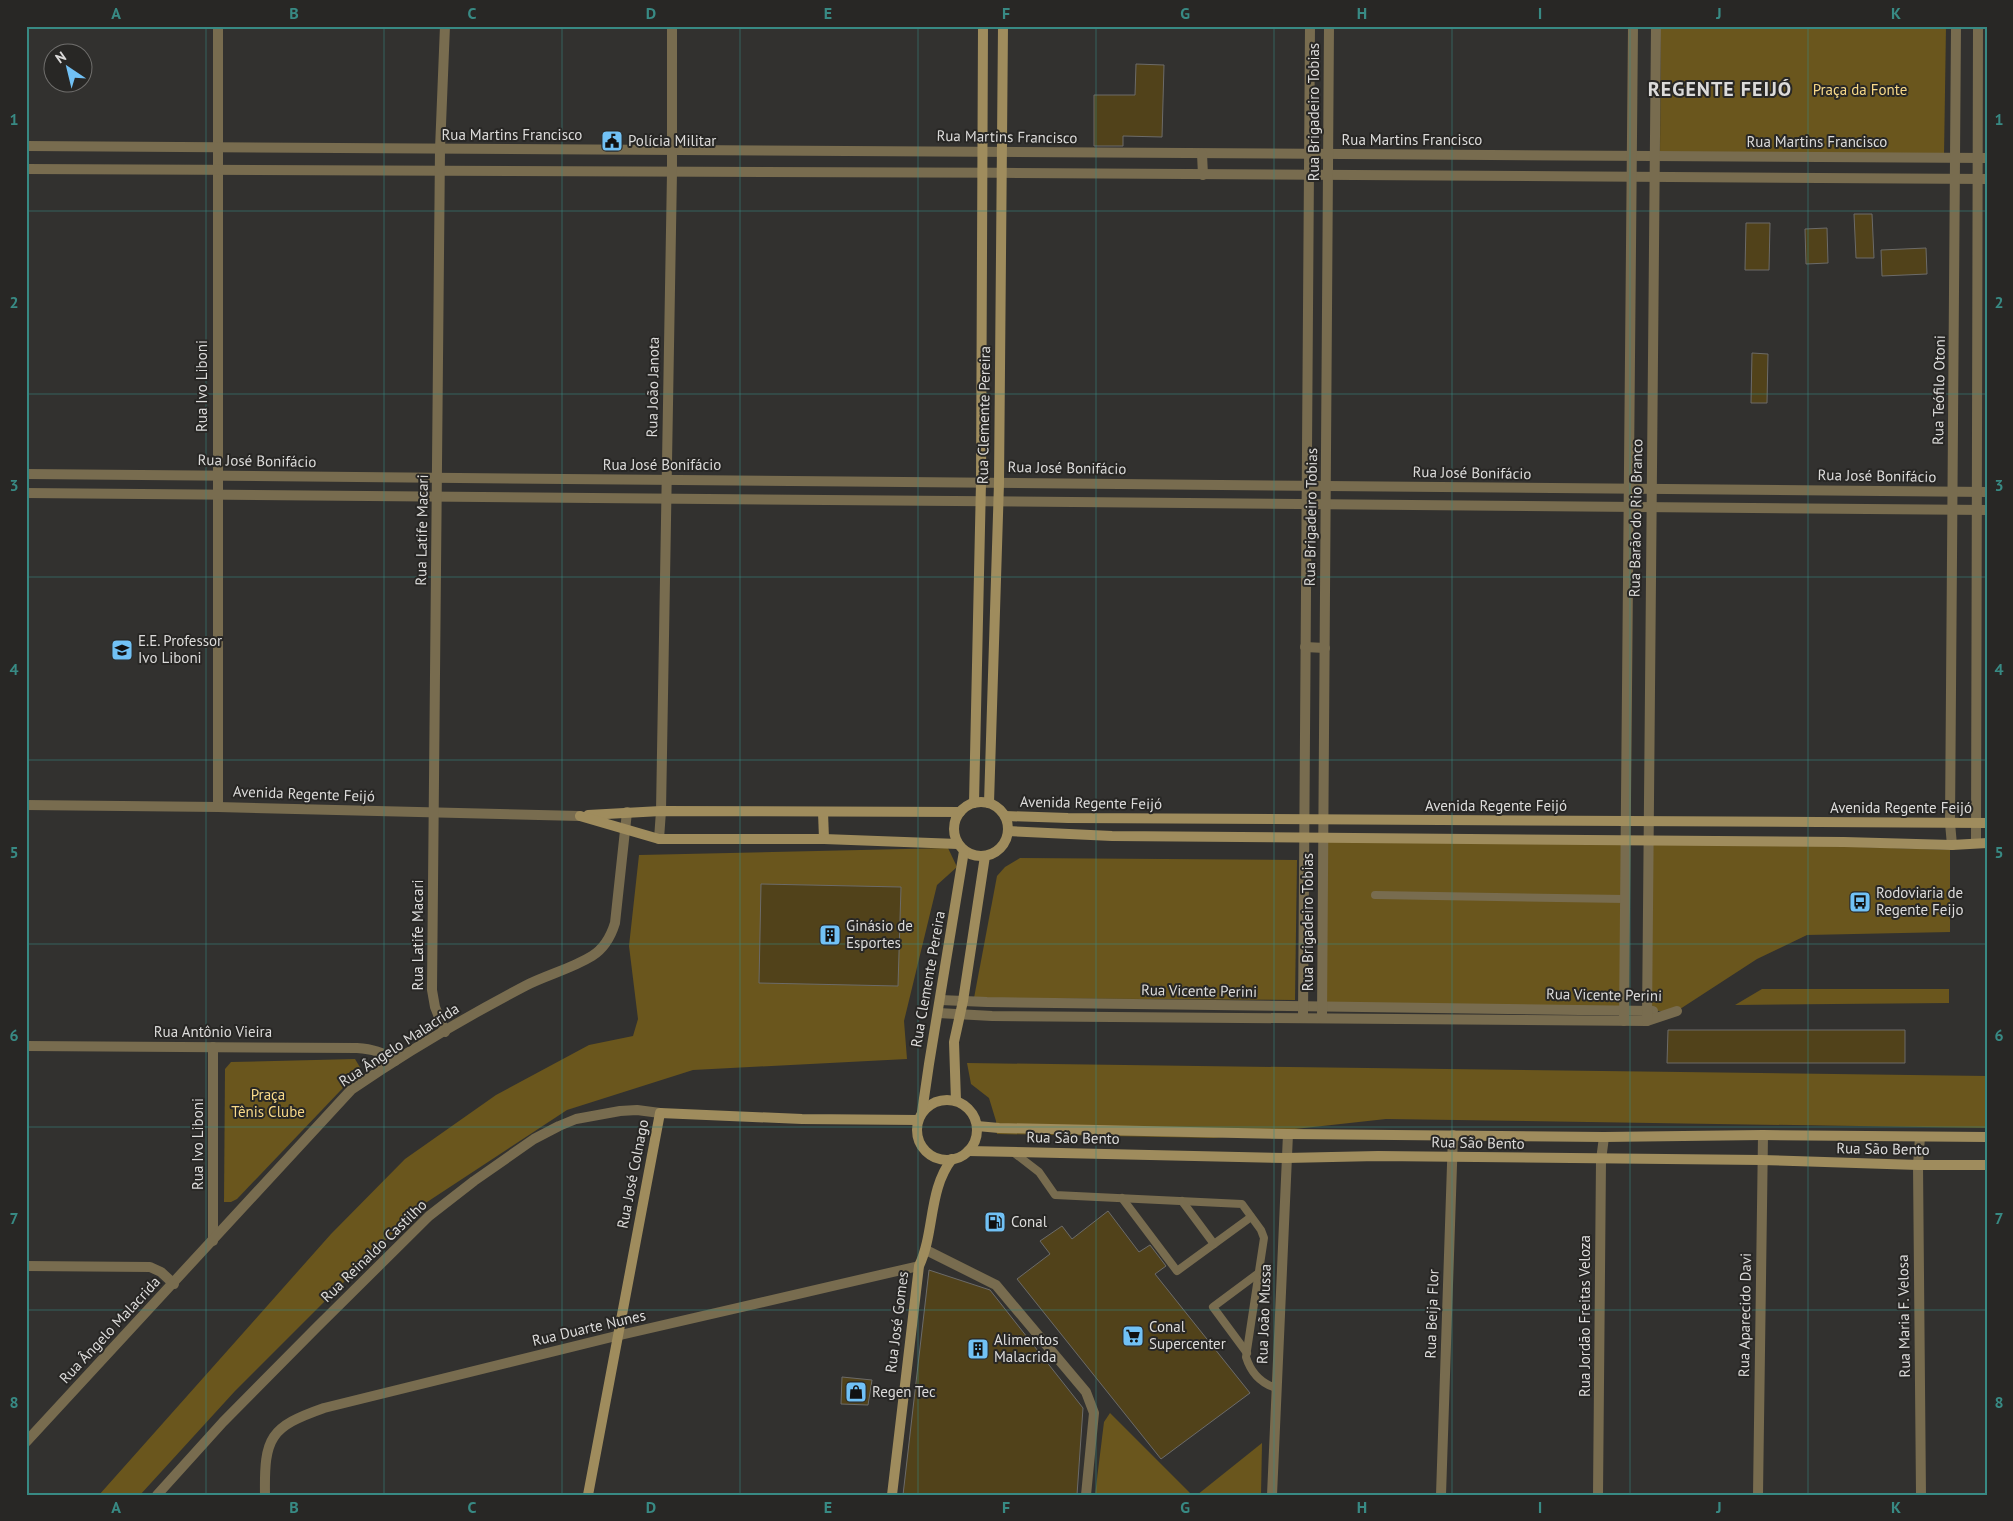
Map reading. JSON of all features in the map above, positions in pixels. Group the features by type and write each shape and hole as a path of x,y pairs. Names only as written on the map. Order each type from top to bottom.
{"street":[{"name":"Rua Ivo Liboni","path":"218,26 216,494 218,807"},
{"name":"Rua Latife Macari","path":"444,1032 435,1007 432,990 440,149 445,26"},
{"name":"Rua João Janota","path":"659,839 672,172 672,26"},
{"name":"Rua Clemente Pereira","path":"974,803 980,500 983,26"},
{"name":"Rua Clemente Pereira","path":"989,804 997,596 1003,26"},
{"name":"Rua Brigadeiro Tobias","path":"1302,1018 1310,26"},
{"name":"Rua Brigadeiro Tobias","path":"1322,1013 1330,26"},
{"name":"Rua Barão do Rio Branco","path":"1624,1016 1633,26"},
{"name":"Rua Barão do Rio Branco","path":"1647,1016 1656,26"},
{"name":"Rua Teófilo Otoni","path":"1952,845 1950,823 1956,26"},
{"path":"1978,26 1983,179 1981,843"},
{"name":"Rua Martins Francisco","path":"26,146 1982,158"},
{"path":"1202,154 1203,175"},
{"path":"26,169 983,172 1983,179"},
{"name":"Rua José Bonifácio","path":"26,474 1982,492"},
{"path":"78,474 79,493"},
{"path":"26,493 1982,510"},
{"path":"1305,648 1325,648"},
{"path":"974,803 989,804 998,808 1005,816 1008,831 1006,840 1001,848 985,856 978,856 961,847 954,831 954,824 960,812 974,803"},
{"name":"Avenida Regente Feijó","path":"26,805 218,807 580,816 661,810 960,812"},
{"name":"Rua Ângelo Malacrida","path":"26,1442 174,1284 344,1096 444,1032 528,985 592,956 603,947 611,936 615,922 628,812"},
{"path":"823,812 824,839"},
{"name":"Avenida Regente Feijó","path":"580,816 659,839 824,839 961,847"},
{"name":"Avenida Regente Feijó","path":"1005,816 1113,819 1982,823"},
{"path":"1112,836 1113,819"},
{"path":"1201,836 1202,819"},
{"path":"1844,842 1846,822"},
{"name":"Avenida Regente Feijó","path":"1008,831 1112,836 1844,842 1952,845 1981,843"},
{"name":"Rua Clemente Pereira","path":"920,1116 940,1000 961,847"},
{"path":"956,1101 954,1042 963,1001 985,856"},
{"name":"Rua Vicente Perini","path":"940,1000 1303,1007 1322,1013"},
{"name":"Rua Vicente Perini","path":"938,1013 1302,1018 1322,1013 1647,1016"},
{"name":"Rua Antônio Vieira","path":"26,1046 371,1049 385,1054 396,1061"},
{"name":"Rua Ivo Liboni","path":"213,1047 213,1241"},
{"path":"938,1101 956,1101 970,1110 977,1126 974,1143 962,1156 952,1159 938,1158 923,1148 917,1130 920,1116 929,1105 938,1101"},
{"name":"Rua Reinaldo Castilho","path":"157,1495 223,1422 338,1306 429,1216 474,1181 534,1140 576,1119 620,1111 636,1110 660,1113"},
{"name":"Rua José Colnago","path":"588,1495 616,1336 625,1301 660,1113 802,1118 920,1116"},
{"name":"Rua São Bento","path":"977,1126 1288,1134 1604,1137 1763,1135 1987,1137"},
{"name":"Rua João Mussa","path":"1272,1495 1288,1134"},
{"name":"Rua Beija Flor","path":"1441,1495 1454,1135"},
{"name":"Rua Aparecido Davi","path":"1758,1495 1763,1135"},
{"name":"Rua Jordão Freitas Veloza","path":"1598,1495 1601,1160 1604,1137"},
{"name":"Rua Maria F. Velosa","path":"1920,1137 1918,1165 1921,1495"},
{"name":"Rua São Bento","path":"968,1151 1286,1158 1378,1156 1601,1160 1762,1160 1918,1165 1987,1165"},
{"name":"Rua José Gomes","path":"892,1495 918,1266 926,1250 937,1191 942,1175 952,1159"},
{"path":"926,1250 996,1285 1086,1392 1094,1413 1086,1495"},
{"path":"26,1266 150,1267 161,1272 174,1284"},
{"name":"Rua Duarte Nunes","path":"264,1495 265,1459 274,1435 284,1425 296,1418 324,1408 616,1336 918,1266"}],"lane":[{"path":"1375,895 1625,899"},
{"path":"1013,1152 1040,1172 1055,1195 1242,1204 1264,1238 1247,1353 1249,1366 1265,1384 1276,1388"},
{"path":"1122,1198 1176,1270 1251,1217"},
{"path":"1182,1201 1214,1244"},
{"path":"1247,1353 1212,1307 1260,1272"}],"green space":[{"name":"Praça da Fonte","path":"1661,26 1946,26 1944,156 1660,154"},
{"path":"1324,838 1625,840 1624,1010 1323,1008"},
{"path":"1649,840 1950,850 1950,932 1807,935 1757,959 1677,1011 1647,1011"},
{"path":"948,848 957,867 937,885 904,1021 907,1059 693,1070 567,1110 418,1208 235,1391 140,1495 99,1495 331,1234 405,1159 496,1095 589,1045 633,1036 638,1019 629,946 639,855"},
{"path":"1020,858 1297,860 1295,1000 974,998 997,876 1005,867"},
{"path":"1762,989 1949,989 1949,1003 1735,1005"},
{"name":"Praça Tênis Clube","path":"355,1059 361,1069 237,1199 231,1202 224,1202 225,1069 231,1062"},
{"path":"967,1063 1987,1076 1987,1128 1386,1119 1214,1138 997,1134 996,1121 989,1098 971,1084"},
{"path":"1110,1413 1192,1495 1095,1495 1104,1422"},
{"path":"1262,1443 1261,1495 1197,1495"}],"building":[{"path":"1136,64 1164,65 1162,137 1123,136 1123,146 1094,146 1094,95 1135,95"},
{"path":"1854,214 1872,214 1874,258 1856,258"},
{"path":"1746,223 1770,223 1769,270 1745,270"},
{"path":"1827,228 1828,263 1806,264 1805,229"},
{"path":"1926,248 1927,274 1882,276 1881,250"},
{"path":"1752,353 1768,354 1767,403 1751,403"},
{"name":"Ginásio de Esportes","path":"761,884 901,887 898,986 759,983"},
{"path":"1668,1030 1905,1030 1905,1063 1667,1063"},
{"name":"Conal Supercenter","path":"1108,1211 1139,1252 1150,1245 1166,1266 1155,1274 1250,1393 1161,1459 1017,1279 1050,1254 1040,1241 1062,1226 1072,1239"},
{"name":"Alimentos Malacrida","path":"929,1270 990,1290 1083,1408 1077,1495 903,1495"},
{"name":"Regen Tec","path":"842,1377 872,1380 868,1405 841,1404"}],"place":[{"name":"Polícia Militar","path":"612,141"},
{"name":"E.E. Professor Ivo Liboni","path":"122,650"},
{"name":"Rodoviaria de Regente Feijo","path":"1860,902"},
{"name":"Ginásio de Esportes","path":"830,935"},
{"name":"Conal","path":"995,1222"},
{"name":"Conal Supercenter","path":"1133,1336"},
{"name":"Alimentos Malacrida","path":"978,1349"},
{"name":"Regen Tec","path":"856,1392"}],"district":[{"name":"REGENTE FEIJÓ","path":"1720,89"}]}
